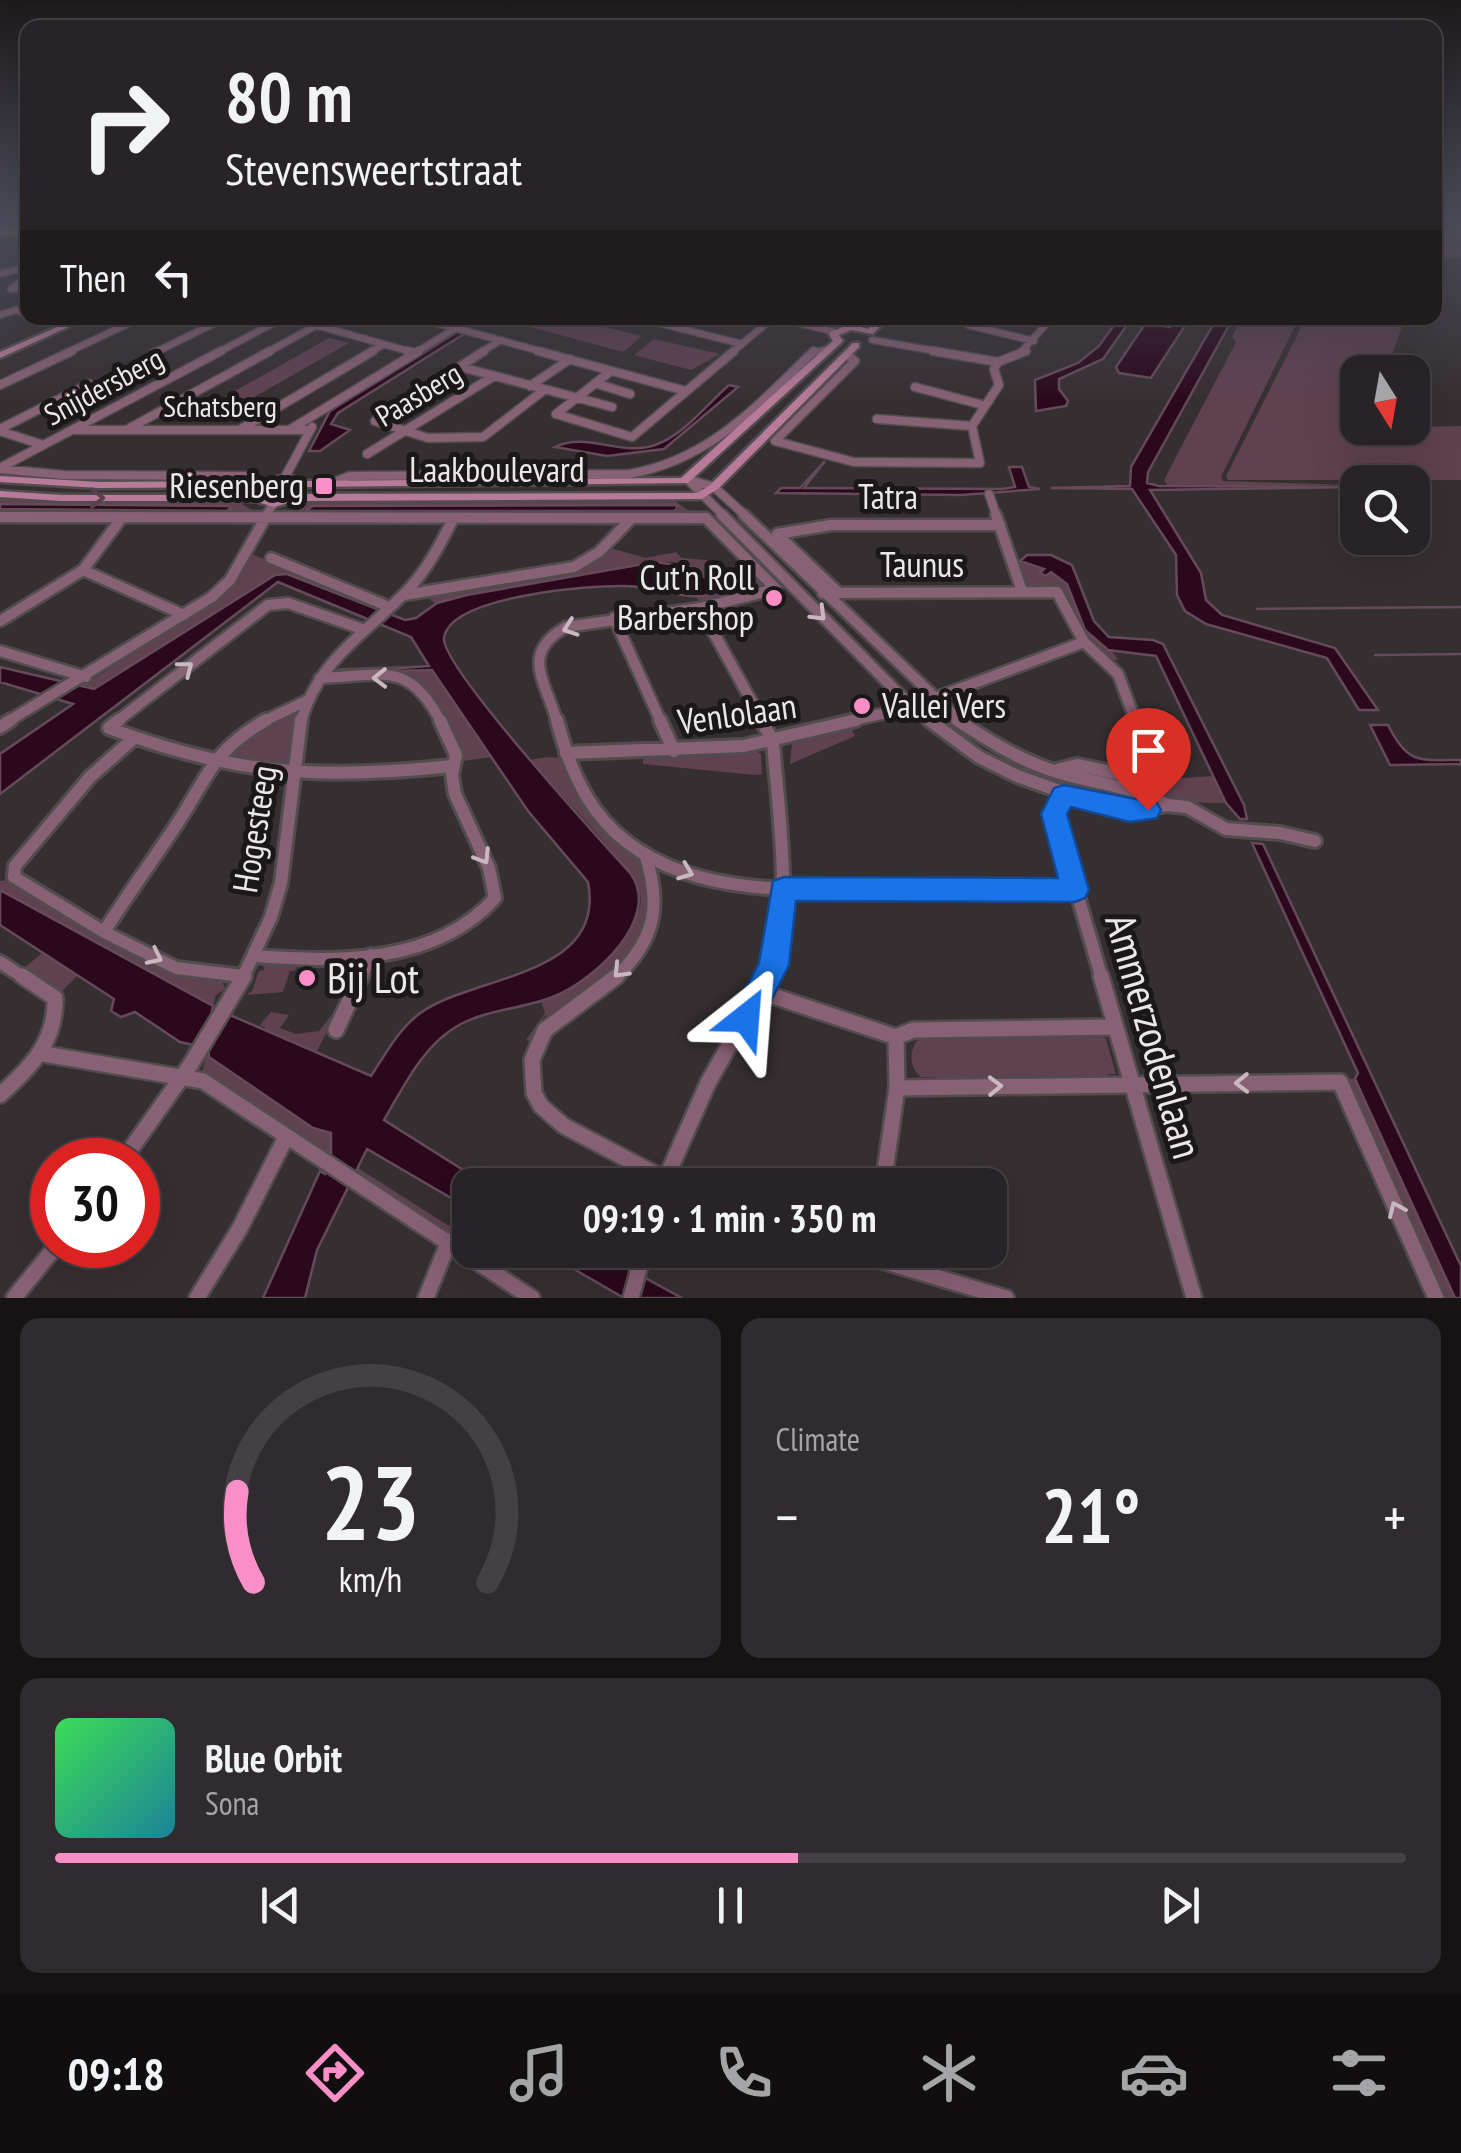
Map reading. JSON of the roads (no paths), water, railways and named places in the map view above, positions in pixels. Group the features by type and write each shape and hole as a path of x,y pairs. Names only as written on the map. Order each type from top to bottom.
{"main road":[{"path":"687,479 852,325"},
{"path":"861,325 874,338"},
{"path":"701,496 856,345 874,338 880,325"},
{"path":"0,355 64,326"},
{"path":"834,340 856,345"},
{"path":"0,479 100,484 237,479 266,484"},
{"path":"256,498 256,492 266,484 284,479"},
{"name":"Laakboulevard","path":"284,479 329,484 653,483 687,479"},
{"path":"0,494 62,498 256,498 273,504 294,498 302,484"},
{"name":"Laakboulevard","path":"294,498 701,496"}],"street":[{"path":"0,385 125,325"},
{"path":"154,352 210,325"},
{"name":"Snijdersberg","path":"0,468 270,325"},
{"path":"128,430 317,325 415,353"},
{"path":"444,325 686,391"},
{"path":"290,430 460,325"},
{"path":"669,325 742,344"},
{"path":"611,370 556,414 632,437 767,325"},
{"path":"794,325 834,340"},
{"path":"968,325 1034,341"},
{"path":"874,338 997,365 1026,351 1047,325"},
{"path":"501,340 375,421 401,434 483,437 544,390"},
{"name":"Laakboulevard","path":"329,484 350,476 652,472 683,463 706,450 814,350 834,340"},
{"path":"240,430 383,344"},
{"path":"848,355 855,362 775,442 854,462 980,463 972,426 999,385 997,365"},
{"path":"530,386 570,359"},
{"path":"461,367 612,406"},
{"name":"Paasberg","path":"367,454 494,376"},
{"path":"595,383 630,394"},
{"path":"0,430 90,384"},
{"path":"915,387 983,405"},
{"path":"284,479 322,412"},
{"path":"877,419 972,426"},
{"path":"0,430 43,445"},
{"name":"Schatsberg","path":"70,430 310,430"},
{"path":"0,468 64,475 237,479"},
{"path":"687,479 714,487 932,699 998,746 1053,770 1152,796 1167,805"},
{"path":"687,479 912,707 979,757 1064,795 1130,811 1167,805 1186,807 1226,829 1280,833 1315,841"},
{"path":"990,494 1022,591"},
{"path":"0,728 68,683 86,677 184,616 230,580 252,550 273,504"},
{"path":"0,517 706,518 776,589 700,608 566,627 553,633 538,650 536,668 550,693 566,752 589,802 612,828 645,853 697,877 730,885 784,889 1075,890"},
{"path":"403,595 574,568 598,552 632,518"},
{"name":"Hogesteeg","path":"139,1138 183,1075 242,976 281,884 308,700 320,678 366,626 403,595 428,566 453,519"},
{"path":"0,620 82,570 120,520"},
{"name":"Tatra","path":"839,593 777,534 831,524 1000,524"},
{"path":"271,558 384,609"},
{"path":"770,564 776,560 794,562"},
{"path":"82,570 184,616"},
{"name":"Taunus","path":"823,593 1057,592 1084,642"},
{"path":"366,626 282,602 261,608 109,728 212,764 295,776 370,776 452,766"},
{"path":"674,1168 708,1083 761,992 780,938 784,889 773,741 700,608"},
{"path":"614,618 674,751"},
{"path":"932,699 1084,642 1118,674 1158,782 1076,765 1053,770"},
{"path":"0,652 86,677"},
{"path":"862,658 870,652 884,653"},
{"path":"253,956 372,956 443,937 481,917 495,898 497,884 461,811 452,766 456,755 446,730 409,679 320,678"},
{"path":"104,932 212,764 232,742 256,726 308,700"},
{"name":"Venlolaan","path":"566,752 674,751 773,741 912,707"},
{"path":"134,738 90,777 13,872 19,880 104,932 176,968 242,976"},
{"path":"979,757 994,754 998,746"},
{"name":"Ammerzodenlaan","path":"1064,795 1054,814 1194,1298"},
{"path":"640,1168 559,1124 534,1100 530,1089 534,1051 544,1030 616,977 638,952 656,922 658,887 645,853"},
{"path":"336,1030 372,956"},
{"path":"0,962 55,998 57,1016 44,1054 0,1095"},
{"path":"761,992 896,1037 912,1030 1114,1027"},
{"path":"885,1168 897,1088 896,1037"},
{"path":"44,1054 203,1081 532,1298"},
{"path":"897,1088 1340,1082 1436,1298"},
{"path":"197,1298 240,1228 286,1137"},
{"path":"426,1298 449,1241"},
{"path":"0,1296 19,1292 38,1268"},
{"path":"631,1298 639,1268"},
{"path":"914,1268 1006,1298"}],"waterway":[{"path":"1257,609 1461,607"},
{"path":"1375,655 1461,654"}],"place":[{"name":"Riesenberg","path":"324,486"},
{"name":"Cut'n Roll Barbershop","path":"774,598"},
{"name":"Vallei Vers","path":"862,706"},
{"name":"Bij Lot","path":"307,978"}]}
